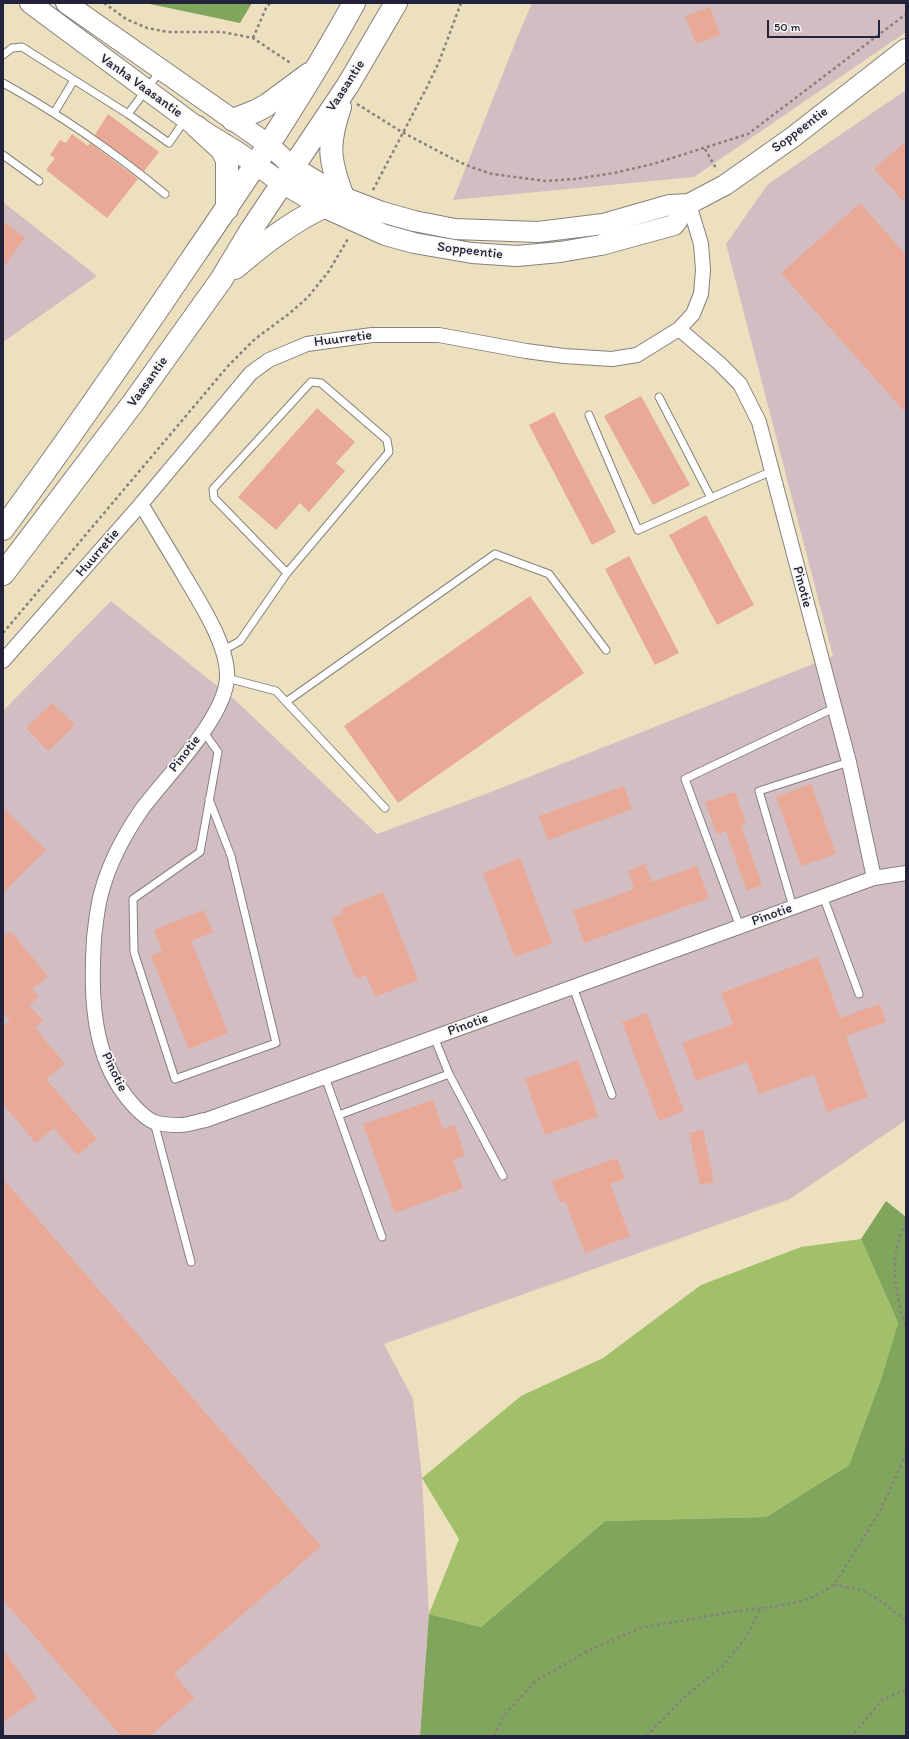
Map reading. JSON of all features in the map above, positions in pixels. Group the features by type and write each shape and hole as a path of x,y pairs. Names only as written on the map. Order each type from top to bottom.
{"highway":[{"path":"3,529 70,436 227,209 316,69 354,3"},
{"name":"Vaasantie","path":"3,574 134,403 220,280 287,175 352,94 396,3"},
{"path":"233,120 267,105 316,69"},
{"path":"343,197 333,172 330,153 332,130 352,94"},
{"path":"192,123 222,150 227,160 227,209"},
{"path":"220,280 262,245 299,219 323,208"}],"main road":[{"name":"Vanha Vaasantie","path":"30,3 192,123 256,164"},
{"name":"Vanha Vaasantie","path":"66,3 269,145"},
{"name":"Soppeentie","path":"269,145 287,175 323,208 385,235 414,243 472,253 517,256 560,252 601,245 674,225 690,204 725,185 793,137 906,49"},
{"name":"Soppeentie","path":"256,164 382,212 414,221 455,229 538,232 603,224 669,205 690,204"}],"street":[{"name":"Huurretie","path":"3,661 141,504 251,373 269,360 307,344 372,335 439,335 526,351 564,356 612,359 637,355 679,329 693,314 701,294 703,270 701,244 690,204"},
{"name":"Pinotie","path":"141,504 208,617 222,651 226,664 227,678 222,698 203,731 141,810 123,837 100,894 93,961 93,992 96,1025 103,1052 116,1082 131,1104 154,1122 181,1125 206,1120 874,878 849,762 759,422 740,384 719,363 679,329"},
{"path":"874,878 906,873"}],"lane":[{"path":"3,55 12,48 22,47 128,114 169,143 192,123"},
{"path":"128,114 161,70"},
{"path":"54,113 74,80"},
{"path":"3,83 54,113 130,165 165,194"},
{"path":"3,155 39,181"},
{"path":"222,651 240,641 287,572 389,452 387,440 321,383 311,382 212,489 214,498 287,572"},
{"path":"659,397 711,498"},
{"path":"589,415 638,530 772,471"},
{"path":"286,702 495,554 549,574 606,650"},
{"path":"227,678 276,691 385,808"},
{"path":"740,926 685,779 834,708"},
{"path":"203,731 218,752 209,799 200,852 133,899 134,952 175,1079 276,1043 231,856 209,799"},
{"path":"793,907 759,791 849,762"},
{"path":"823,896 859,994"},
{"path":"573,987 612,1095"},
{"path":"434,1037 449,1074 503,1176"},
{"path":"339,1115 449,1074"},
{"path":"325,1077 382,1236"},
{"path":"154,1122 191,1262"}],"path":[{"path":"104,3 126,19 147,28 168,32 222,32 253,38 294,65"},
{"path":"253,38 266,8 270,3"},
{"path":"372,190 439,62 461,3"},
{"path":"352,94 402,132 470,167 492,174 546,181 576,179 614,173 653,164 705,149 748,134 906,14"},
{"path":"705,149 725,185"},
{"path":"3,633 228,366 255,339 290,313 308,297 329,272 352,231"},
{"path":"906,1223 902,1230 894,1261 900,1309 906,1327"},
{"path":"494,1736 504,1715 537,1680 590,1650 640,1628 763,1607 786,1605 805,1600 834,1585 880,1511 906,1454"},
{"path":"834,1585 860,1590 874,1596 894,1614 906,1620"},
{"path":"646,1736 689,1693 722,1667 744,1640 763,1607"},
{"path":"849,1736 853,1734 884,1699 906,1690"}],"shaded area":[{"path":"532,3 906,3 906,32 694,177 453,200"},
{"path":"906,90 906,1120 790,1199 384,1344 413,1399 422,1477 429,1614 420,1736 3,1736 3,711 111,601 236,701 377,834 491,792 833,656 726,244 768,184"},
{"path":"3,202 97,276 3,342"}],"green space":[{"path":"145,3 252,3 240,23"},
{"path":"886,1201 906,1217 906,1736 420,1736 429,1614 481,1627 605,1521 766,1517 849,1465 881,1379 898,1323 861,1239"},
{"path":"861,1239 898,1323 881,1379 849,1465 766,1517 605,1521 481,1627 429,1614 459,1539 422,1478 521,1396 603,1358 701,1285 801,1247"}],"building":[{"path":"710,7 720,35 696,44 685,16"},
{"path":"108,114 159,152 144,171 95,135"},
{"path":"72,134 88,146 90,143 138,179 107,218 46,170 55,158 50,155 60,140 66,143"},
{"path":"906,141 906,204 874,169"},
{"path":"860,203 906,255 906,413 781,273"},
{"path":"3,221 25,238 3,268"},
{"path":"641,396 690,485 653,505 604,416"},
{"path":"317,408 355,442 336,463 345,471 309,512 300,503 276,530 238,497"},
{"path":"554,412 616,532 592,545 529,425"},
{"path":"706,515 754,605 717,625 669,535"},
{"path":"629,556 679,653 655,665 605,569"},
{"path":"530,596 584,673 398,803 344,726"},
{"path":"52,703 75,725 48,751 26,728"},
{"path":"811,784 836,854 801,866 776,797"},
{"path":"624,786 632,809 548,840 539,816"},
{"path":"735,792 746,824 741,825 762,885 747,891 726,831 717,834 705,802"},
{"path":"3,808 46,850 3,893"},
{"path":"520,858 552,943 515,957 483,873"},
{"path":"645,864 652,882 697,866 709,898 584,943 573,911 634,889 628,871"},
{"path":"383,892 418,980 375,997 366,975 356,979 331,918 343,914 341,909"},
{"path":"204,910 213,932 191,941 228,1033 189,1049 151,956 162,951 154,930"},
{"path":"10,931 48,976 32,989 39,997 29,1005 43,1021 35,1028 65,1064 46,1079 97,1139 77,1155 54,1128 36,1143 3,1104 3,1026 10,1020 3,1012 3,937"},
{"path":"818,957 840,1018 880,1004 886,1022 846,1036 868,1097 827,1112 814,1074 759,1094 747,1062 696,1081 682,1043 733,1024 721,993"},
{"path":"647,1013 684,1111 659,1121 622,1022"},
{"path":"578,1060 598,1116 545,1135 525,1079"},
{"path":"433,1100 443,1129 455,1125 465,1156 453,1160 463,1188 395,1213 363,1124"},
{"path":"703,1130 714,1182 700,1185 689,1133"},
{"path":"617,1158 625,1179 610,1184 630,1236 585,1253 565,1201 560,1203 552,1181"},
{"path":"3,1179 321,1546 174,1674 194,1698 150,1736 121,1736 3,1600"},
{"path":"3,1649 37,1698 3,1722"}]}
